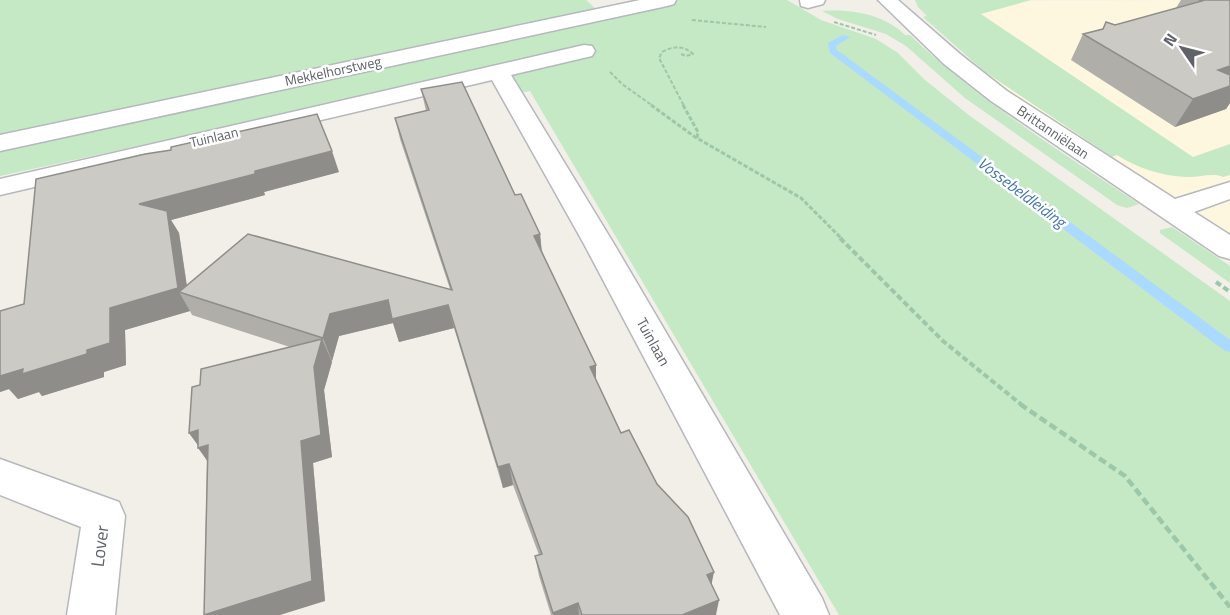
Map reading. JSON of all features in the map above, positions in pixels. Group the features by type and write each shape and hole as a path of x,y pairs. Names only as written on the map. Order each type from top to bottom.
{"street":[{"name":"Mekkelhorstweg","path":"0,143 667,0"},
{"name":"Brittanniëlaan","path":"887,0 952,59 999,96 1230,249"},
{"name":"Tuinlaan","path":"0,187 584,51"},
{"name":"Tuinlaan","path":"498,72 599,244 805,615"},
{"path":"1171,210 1230,190"},
{"name":"Lover","path":"0,477 104,516 91,615"}],"path":[{"path":"682,20 735,22 766,27"},
{"path":"681,54 686,56 693,54 685,48 669,48 662,52 659,58 698,132 697,138"},
{"path":"608,70 622,84 697,138 801,198 943,341 1011,398 1125,476 1230,607"}],"shaded area":[{"path":"1230,0 1230,235 982,74 938,1"}],"green space":[{"path":"0,0 586,0 597,10 0,139"},
{"path":"680,0 787,0 821,20 876,39 898,53 925,80 970,116 1230,301 1230,347 1104,254 1230,350 1230,615 839,615 530,91 520,93 511,77 511,72 585,50 586,45 486,70 0,176 0,147"},
{"path":"915,0 1031,0 981,14 1193,157 1230,144 1230,175 1191,177 1168,175 1141,167 1117,155 1112,157 985,72 923,17 927,16"},
{"path":"822,11 866,14 887,22 905,35 910,35 992,104 1139,204 1127,208 1117,205 965,98 906,46 886,34 838,19"},
{"path":"1172,227 1230,266 1230,283 1160,233 1160,230"}],"building":[{"path":"1199,0 1230,0 1230,66 1218,70 1230,75 1230,86 1193,99 1083,34 1103,29 1106,22 1115,25 1202,1"},
{"path":"462,82 515,195 521,194 540,234 534,236 596,365 590,367 621,433 629,430 657,484 688,517 714,572 707,575 719,600 682,615 582,615 578,603 553,613 535,556 542,554 509,464 498,467 448,305 392,319 388,300 330,314 323,338 179,292 248,234 452,290 395,118 429,110 421,89"},
{"path":"317,114 332,151 139,204 167,211 178,288 110,308 110,343 87,350 87,354 22,374 23,369 0,376 0,311 24,304 36,179 171,150 171,147"},
{"path":"322,339 314,367 321,435 301,441 312,581 204,615 208,445 198,448 198,430 189,433 192,387 200,385 201,369"}],"waterway":[{"name":"Vossebeldleiding","path":"846,37 831,45 833,51 1230,347"}]}
